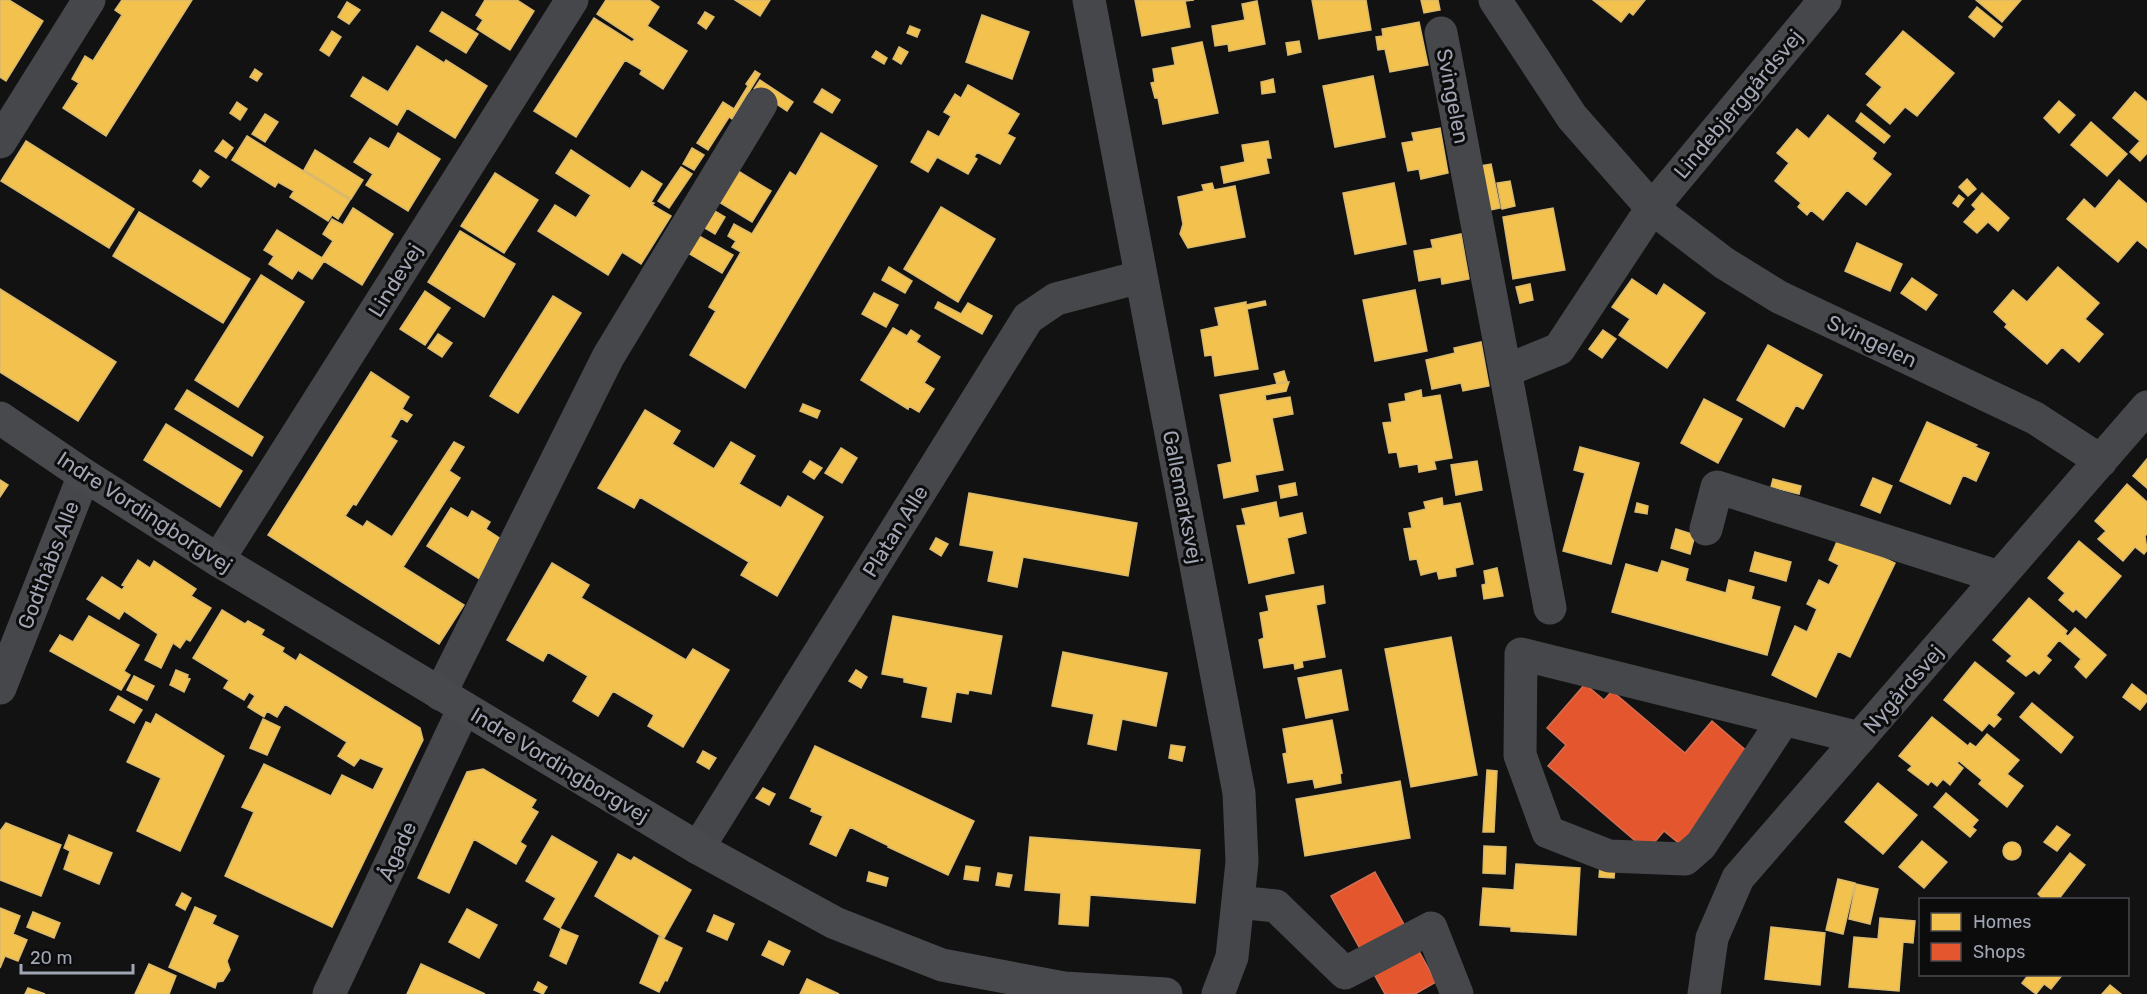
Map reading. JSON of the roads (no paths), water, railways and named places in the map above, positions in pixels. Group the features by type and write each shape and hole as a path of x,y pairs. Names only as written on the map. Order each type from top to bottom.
{"main road":[{"name":"Indre Vordingborgvej","path":"0,417 84,475 218,560 698,848 835,923 942,965 1064,988 1166,994"}],"street":[{"path":"0,142 89,0"},
{"name":"Lindevej","path":"218,560 572,0"},
{"name":"Gallemarksvej","path":"1089,0 1239,793 1242,862 1238,902 1232,957 1218,994"},
{"name":"Svingelen","path":"1495,0 1572,117 1652,208 1724,263 1779,297 2035,418 2101,461"},
{"name":"Lindebjerggårdsvej","path":"1652,208 1825,0"},
{"name":"Svingelen","path":"1441,33 1550,608"},
{"name":"Ågade","path":"329,994 452,701 608,357 761,104"},
{"path":"1505,371 1559,349 1652,208"},
{"name":"Platan Alle","path":"698,848 1028,318 1056,299 1140,277"},
{"name":"Nygårdsvej","path":"1704,994 1712,938 1738,878 2147,407"},
{"name":"Godthåbs Alle","path":"0,688 84,475"},
{"path":"1706,529 1717,487 1999,577"},
{"path":"1784,719 1701,844 1685,859 1609,856 1548,832 1520,755 1521,654 1784,719 1860,738"},
{"path":"1238,902 1276,906 1345,973 1431,928 1457,994"}]}
